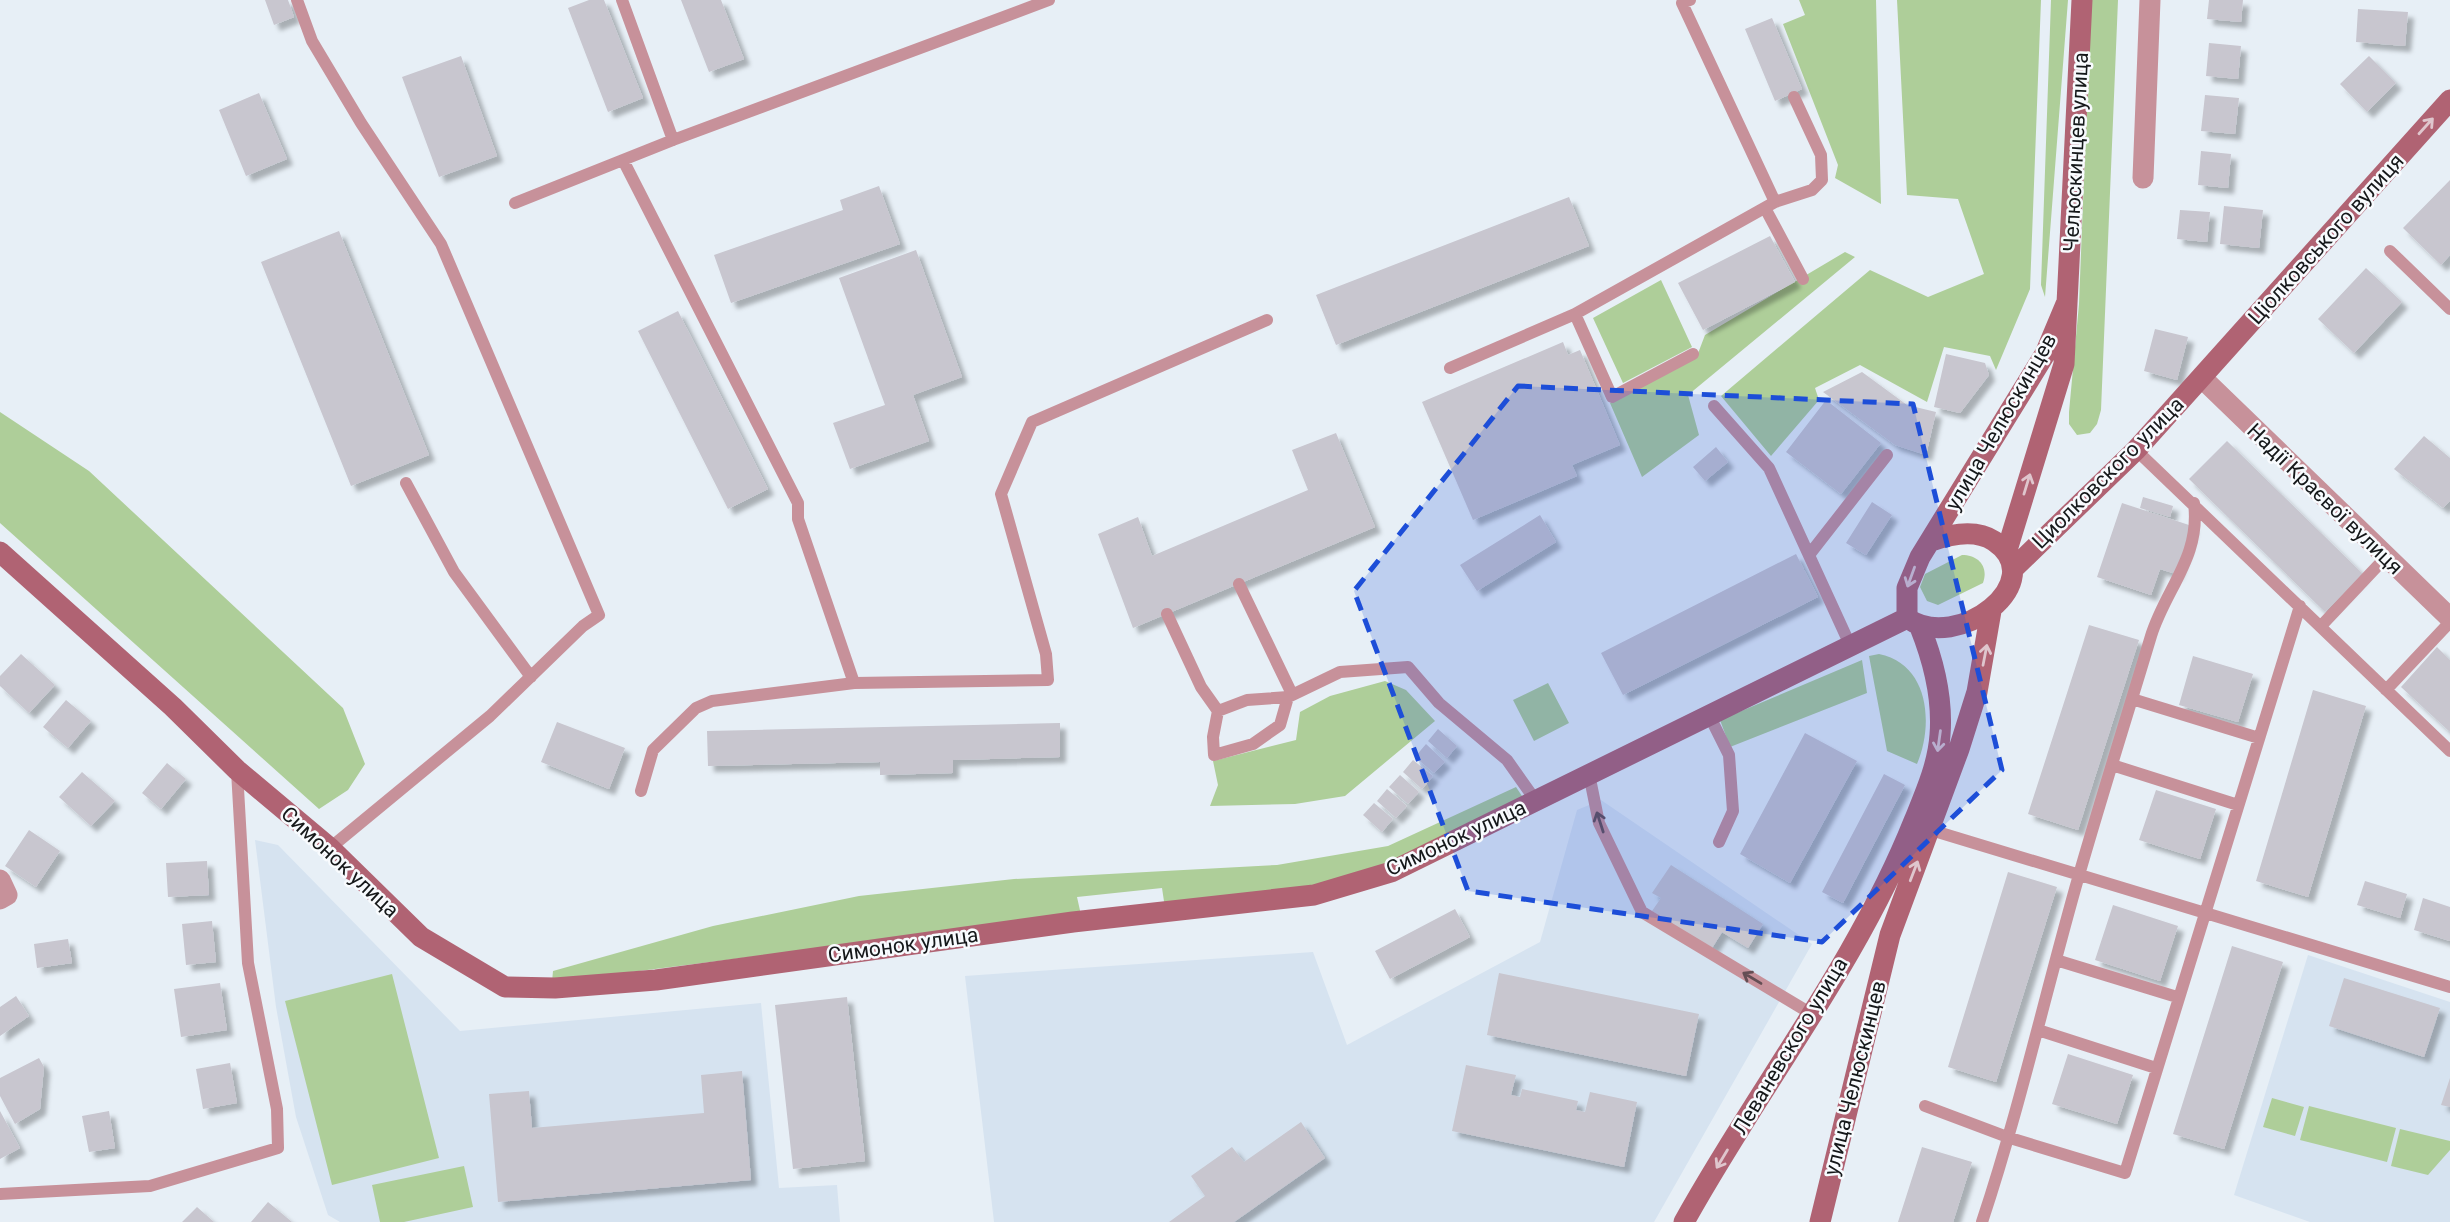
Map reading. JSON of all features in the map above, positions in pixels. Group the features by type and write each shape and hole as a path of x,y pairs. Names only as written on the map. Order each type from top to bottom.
{"main road":[{"name":"Челюскинцев улица","path":"2066,304 2082,0"},
{"name":"Ціолковського вулиця","path":"2202,378 2450,100"},
{"name":"улица Челюскинцев","path":"1931,541 2045,354 2066,304"},
{"name":"улица Челюскинцев","path":"2010,559 2064,364 2066,304"},
{"name":"Циолковского улица","path":"2010,559 2136,450 2202,378"},
{"path":"1951,534 1988,537 2010,559 2008,590 1991,611 1963,624 1941,629 1913,622 1905,604 1912,572 1931,541 1951,534"},
{"name":"Симонок улица","path":"0,552 173,707 237,770 330,848 421,937 505,986 555,988 656,979 1073,922 1314,895 1391,872 1709,715 1851,647 1913,622"},
{"name":"улица Челюскинцев","path":"1820,1222 1890,935 1931,830 1977,692 1991,611"},
{"name":"Леваневского улица","path":"1684,1222 1864,925 1895,869 1932,775 1940,737 1937,682 1932,656 1913,622"},
{"path":"1864,925 1881,924 1890,935"}],"street":[{"path":"2143,178 2150,0"},
{"name":"Надії Краєвої вулиця","path":"2202,378 2450,620"},
{"path":"0,880 7,895 0,899"}],"lane":[{"path":"297,0 312,41 360,123 441,244 599,615 583,626 491,716 330,848"},
{"path":"622,0 673,140"},
{"path":"515,203 673,140 1049,0"},
{"path":"1685,1 1803,279"},
{"path":"1450,368 1575,314 1770,205 1812,190 1822,180 1821,155 1794,97"},
{"path":"623,160 798,503 798,519 854,683"},
{"path":"2390,251 2450,309"},
{"path":"1575,314 1612,397 1693,354"},
{"path":"641,791 653,750 696,708 712,701 854,683 1048,680 1046,654 1001,494 1032,422 1267,320"},
{"path":"1714,406 1769,468 1851,647"},
{"path":"2136,450 2450,751"},
{"path":"1809,555 1887,455"},
{"path":"406,484 454,572 531,677"},
{"path":"1982,1222 2010,1138 2079,875 2132,699 2154,629 2185,564 2197,526 2194,503"},
{"path":"2321,626 2386,557"},
{"path":"1167,614 1201,687 1218,711 1213,737 1214,755 1253,744 1280,725 1290,696 1239,584"},
{"path":"1925,1106 2010,1138 2130,1177 2156,1068 2177,997 2300,606"},
{"path":"2386,690 2450,620"},
{"path":"1218,711 1247,700 1290,696 1340,672 1408,667 1439,703 1507,760 1536,801"},
{"path":"2132,699 2259,738"},
{"path":"1709,715 1728,755 1730,769 1733,811 1719,842"},
{"path":"2112,765 2238,805"},
{"path":"0,1194 150,1186 278,1147 277,1109 248,963 237,770"},
{"path":"1589,774 1599,823 1642,912 1810,1013"},
{"path":"1931,830 2450,987"},
{"path":"2056,960 2177,997"},
{"path":"2038,1030 2156,1068"}],"highlighted area":[{"path":"1518,386 1913,404 2002,770 1822,942 1468,891 1354,591"}],"shaded area":[{"path":"1601,800 1812,944 1654,1222 994,1222 965,976 1313,952 1347,1045 1540,942 1577,810"},
{"path":"255,840 278,845 460,1031 761,1003 779,1188 837,1185 840,1222 340,1222 328,1215 296,1117 276,1007"},
{"path":"2308,955 2450,1002 2450,1222 2310,1222 2234,1195"}],"green space":[{"path":"1799,0 1876,0 1881,204 1835,178 1838,165 1783,24 1805,15"},
{"path":"1897,0 2041,0 2030,289 1996,370 1990,356 1944,347 1927,402 1860,365 1815,388 1819,400 1771,456 1721,396 1870,270 1928,297 1984,274 1958,199 1907,195"},
{"path":"2051,0 2068,0 2045,297 2041,285"},
{"path":"2091,0 2118,0 2101,410 2097,424 2090,433 2077,435 2069,424 2069,412 2079,304"},
{"path":"1845,252 1855,257 1688,395 1699,435 1642,477 1610,403 1697,356 1705,335"},
{"path":"1661,280 1692,347 1623,383 1593,318"},
{"path":"0,412 89,471 343,708 365,764 348,790 319,809 0,523"},
{"path":"1962,555 1973,557 1981,563 1984,571 1983,583 1938,605 1927,601 1920,587 1925,574"},
{"path":"1879,654 1896,660 1908,670 1923,698 1925,731 1917,764 1887,751 1869,656"},
{"path":"1862,660 1867,693 1730,747 1720,720"},
{"path":"1385,681 1406,690 1435,721 1345,796 1295,804 1210,806 1218,785 1213,761 1296,740 1300,712 1330,696"},
{"path":"1548,683 1569,723 1534,741 1513,700"},
{"path":"1516,787 1524,799 1390,866 1312,890 1165,908 1162,888 1077,897 1081,915 552,982 553,971 713,926 859,896 1014,879 1277,865 1388,846"},
{"path":"392,974 439,1158 332,1185 285,1001"},
{"path":"2272,1098 2304,1107 2295,1136 2263,1127"},
{"path":"2309,1106 2396,1128 2387,1162 2300,1140"},
{"path":"2400,1129 2450,1141 2450,1150 2428,1175 2391,1166"},
{"path":"464,1166 473,1207 404,1222 380,1222 372,1185"}],"building":[{"path":"265,0 288,0 294,17 274,25"},
{"path":"589,0 604,0 643,98 608,112 568,8"},
{"path":"681,0 721,0 744,59 709,72"},
{"path":"2209,0 2243,0 2241,22 2207,19"},
{"path":"2358,9 2408,12 2405,46 2356,42"},
{"path":"1772,18 1802,89 1775,101 1745,29"},
{"path":"2209,43 2241,46 2238,79 2206,76"},
{"path":"461,56 497,156 439,177 402,77"},
{"path":"2369,56 2396,83 2367,112 2340,84"},
{"path":"259,93 287,159 246,176 219,110"},
{"path":"2205,95 2239,98 2235,134 2201,131"},
{"path":"2201,151 2231,154 2228,188 2198,185"},
{"path":"2450,180 2450,255 2441,265 2403,228"},
{"path":"879,186 900,244 731,303 714,255 843,210 840,200"},
{"path":"1569,197 1589,246 1336,345 1316,295"},
{"path":"2224,206 2263,210 2259,248 2220,244"},
{"path":"2180,210 2210,212 2207,242 2177,239"},
{"path":"339,231 429,455 351,486 261,262"},
{"path":"1770,236 1795,282 1703,330 1678,283"},
{"path":"916,250 962,377 913,395 929,441 850,469 833,423 885,405 839,278"},
{"path":"2366,268 2402,302 2354,353 2318,319"},
{"path":"678,311 768,489 728,509 638,331"},
{"path":"2155,329 2188,337 2177,380 2144,371"},
{"path":"1563,342 1568,355 1580,350 1620,445 1572,465 1577,476 1473,520 1422,402"},
{"path":"1946,354 1985,363 1989,375 1960,413 1934,407"},
{"path":"1862,372 1907,405 1936,412 1926,455 1895,445 1823,392"},
{"path":"1826,400 1881,443 1841,494 1786,452"},
{"path":"1336,433 1375,527 1133,628 1098,534 1138,517 1152,556 1308,490 1292,450"},
{"path":"2424,436 2450,458 2450,501 2443,508 2394,469"},
{"path":"2227,441 2363,574 2325,612 2189,479"},
{"path":"1716,447 1728,462 1705,481 1693,467"},
{"path":"2143,497 2173,506 2170,517 2140,508"},
{"path":"1872,502 1892,515 1866,555 1846,543"},
{"path":"2122,503 2192,526 2176,574 2160,569 2151,595 2097,577"},
{"path":"1540,515 1556,542 1477,591 1460,565"},
{"path":"1796,554 1818,597 1623,695 1601,653"},
{"path":"2089,625 2139,640 2078,830 2028,814"},
{"path":"2437,647 2450,660 2450,732 2401,687"},
{"path":"21,654 55,685 29,713 0,686 0,676"},
{"path":"2193,656 2253,674 2238,722 2179,705"},
{"path":"2313,690 2366,706 2308,897 2256,881"},
{"path":"66,700 91,721 68,748 43,727"},
{"path":"557,722 625,748 609,789 541,762"},
{"path":"1060,723 1060,757 953,760 953,773 880,775 880,762 708,766 707,731"},
{"path":"1438,729 1457,746 1447,758 1428,741"},
{"path":"1805,733 1857,761 1790,883 1740,854"},
{"path":"1426,744 1445,762 1434,773 1415,757"},
{"path":"1413,760 1433,776 1422,789 1403,772"},
{"path":"167,763 186,779 161,809 142,793"},
{"path":"82,772 115,801 91,826 59,797"},
{"path":"1884,774 1905,785 1843,903 1822,892"},
{"path":"1400,775 1419,792 1408,804 1389,787"},
{"path":"1387,789 1407,806 1396,818 1377,801"},
{"path":"2156,790 2216,809 2200,859 2139,840"},
{"path":"1374,803 1393,819 1382,832 1363,815"},
{"path":"29,830 60,851 36,887 5,866"},
{"path":"207,861 209,895 168,897 166,863"},
{"path":"1671,865 1763,924 1748,948 1722,932 1712,948 1652,911 1661,898 1652,893"},
{"path":"2008,872 2057,887 1996,1082 1948,1067"},
{"path":"2365,881 2407,894 2400,918 2357,905"},
{"path":"2423,898 2450,907 2450,941 2414,930"},
{"path":"2113,905 2178,926 2160,981 2095,960"},
{"path":"1455,909 1470,937 1390,979 1375,951"},
{"path":"212,921 216,962 186,965 182,924"},
{"path":"68,939 72,963 37,968 34,944"},
{"path":"2232,946 2283,962 2224,1149 2173,1134"},
{"path":"1499,973 1699,1014 1686,1076 1487,1035"},
{"path":"2344,978 2440,1008 2424,1057 2329,1026"},
{"path":"220,983 227,1030 181,1037 174,989"},
{"path":"16,996 29,1016 0,1036 0,1007"},
{"path":"847,997 865,1161 793,1169 775,1005"},
{"path":"2068,1054 2133,1075 2117,1124 2052,1104"},
{"path":"39,1058 44,1067 40,1109 15,1124 0,1096 0,1078"},
{"path":"230,1063 237,1103 203,1109 196,1069"},
{"path":"1466,1065 1516,1075 1511,1095 1520,1097 1522,1089 1578,1101 1576,1110 1585,1112 1590,1092 1637,1102 1624,1167 1452,1131"},
{"path":"742,1071 751,1180 498,1202 489,1094 529,1091 532,1128 704,1113 701,1075"},
{"path":"2450,1078 2450,1107 2441,1105"},
{"path":"0,1111 20,1148 0,1159"},
{"path":"109,1111 115,1148 89,1152 82,1116"},
{"path":"1301,1122 1325,1158 1234,1222 1169,1222 1205,1196 1191,1176 1232,1147 1244,1162"},
{"path":"1922,1147 1972,1162 1953,1222 1898,1222"},
{"path":"268,1202 292,1222 251,1222"},
{"path":"197,1207 214,1222 182,1222"}]}
